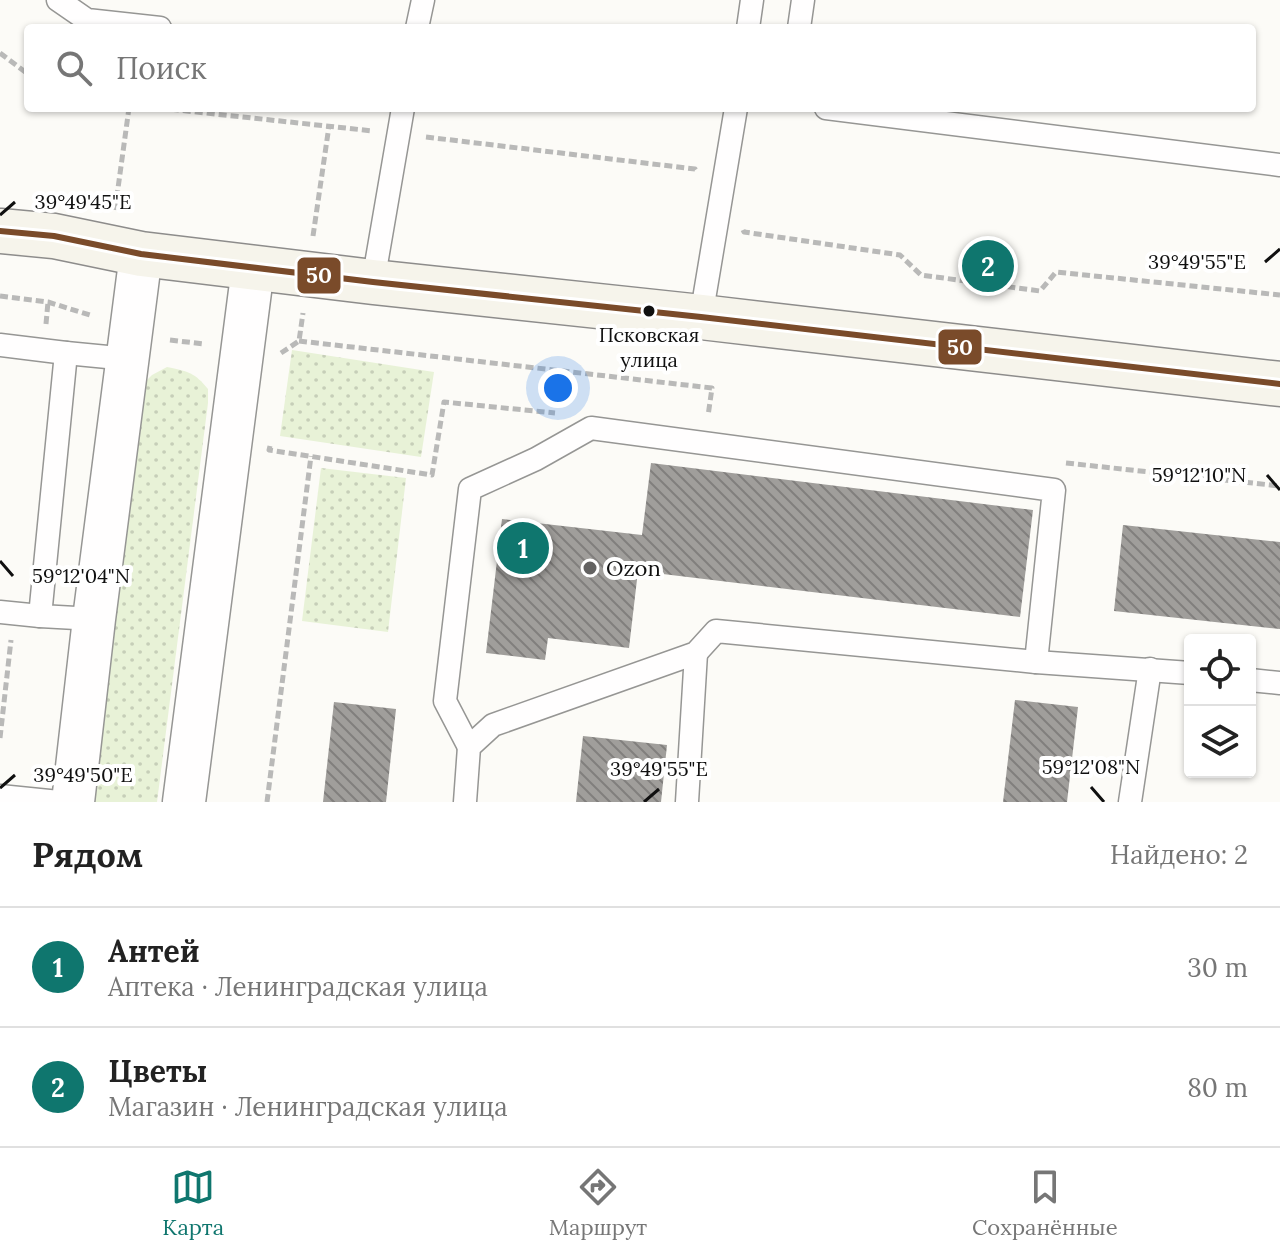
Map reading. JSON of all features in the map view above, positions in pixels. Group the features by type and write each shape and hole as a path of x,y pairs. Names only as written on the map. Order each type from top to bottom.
{"main road":[{"path":"0,209 54,236"},
{"path":"0,231 54,236 141,254 253,268 1280,384"}],"street":[{"path":"73,802 141,254"},
{"path":"184,802 253,268"}],"lane":[{"path":"58,0 87,20 124,24"},
{"path":"418,24 423,0"},
{"path":"749,24 752,0"},
{"path":"800,24 803,0"},
{"path":"373,282 402,112"},
{"path":"701,317 735,112"},
{"path":"858,112 1280,165"},
{"path":"0,345 128,359"},
{"path":"40,616 66,353"},
{"path":"465,802 469,747 445,701 470,489 536,459 591,428 1054,490 1036,662"},
{"path":"0,612 94,619"},
{"path":"469,747 493,725 696,653 716,631 1036,662 1184,672"},
{"path":"687,802 696,653"},
{"path":"1130,802 1150,669"},
{"path":"1256,681 1280,683"},
{"path":"0,796 59,802"}],"path":[{"path":"0,53 24,71"},
{"path":"299,341 712,388 707,429"},
{"path":"267,802 311,456"}],"green space":[{"path":"292,350 434,372 421,457 280,436"},
{"path":"167,367 199,379 208,389 208,403 157,802 87,802 143,384"},
{"path":"321,468 406,478 388,632 302,621"}],"building":[{"path":"651,463 1033,510 1020,617 638,571 629,648 548,638 545,660 486,653 502,519 642,535"},
{"path":"1123,525 1280,542 1280,629 1114,611"},
{"path":"1015,700 1078,707 1067,802 1003,802"},
{"path":"334,702 396,709 386,802 323,802"},
{"path":"583,736 667,745 661,802 576,802"}],"transit line":[{"name":"50","path":"0,231 54,236 141,254 373,282 1280,384"}],"place":[{"name":"Цветы","path":"988,266"},
{"name":"Псковская улица","path":"649,311"},
{"name":"Антей","path":"523,548"},
{"name":"Ozon","path":"590,568"}]}
